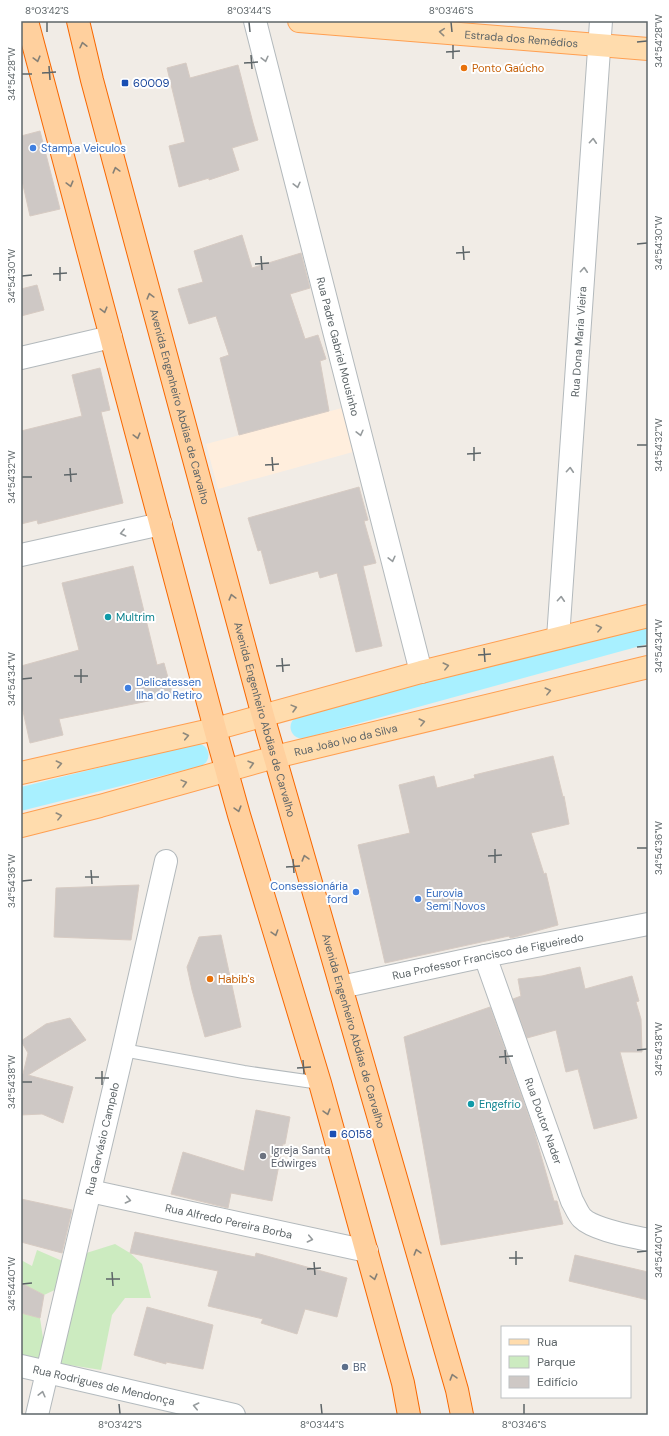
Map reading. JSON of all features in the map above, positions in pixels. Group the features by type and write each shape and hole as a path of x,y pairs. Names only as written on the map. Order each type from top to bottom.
{"highway":[{"path":"27,21 215,729 320,1084 403,1383 409,1415"},
{"name":"Avenida Engenheiro Abdias de Carvalho","path":"78,21 92,80 275,757 457,1390 462,1415"}],"main road":[{"name":"Estrada dos Remédios","path":"299,21 648,49"},
{"path":"21,773 215,729 421,672 648,616"},
{"name":"Rua João Ivo da Silva","path":"21,826 275,757 648,667"}],"street":[{"name":"Rua Padre Gabriel Mousinho","path":"256,21 421,672"},
{"name":"Rua Dona Maria Vieira","path":"558,638 601,21"},
{"path":"21,358 111,337"},
{"path":"21,555 161,524"},
{"name":"Rua Gervásio Campelo","path":"37,1415 166,861"},
{"name":"Rua Professor Francisco de Figueiredo","path":"341,986 642,925"},
{"name":"Rua Doutor Nader","path":"485,956 572,1201 581,1218 603,1229 648,1240"},
{"name":"Rua Alfredo Pereira Borba","path":"90,1191 367,1251"},
{"name":"Rua Rodrigues de Mendonça","path":"21,1366 234,1415"}],"lane":[{"path":"123,1050 320,1084"}],"shaded area":[{"path":"342,408 353,452 218,489 206,444"}],"green space":[{"path":"115,1244 130,1253 142,1264 151,1298 125,1298 112,1315 101,1370 57,1363 80,1255"},
{"path":"37,1250 67,1263 59,1288 44,1295 28,1287 21,1281 21,1260 32,1266"},
{"path":"21,1313 40,1318 44,1345 39,1363 21,1358"}],"building":[{"path":"186,63 190,78 238,65 258,140 232,148 239,170 209,180 209,178 179,187 169,146 185,142 167,68"},
{"path":"40,131 60,209 30,216 21,176 21,136"},
{"path":"242,235 252,268 301,253 310,288 290,294 305,339 318,335 326,359 320,361 329,411 239,435 220,358 229,355 216,316 189,324 178,289 203,282 194,251"},
{"path":"37,285 44,310 21,316 21,289"},
{"path":"100,368 110,410 101,412 123,503 38,524 37,520 21,524 21,431 82,416 72,375"},
{"path":"359,487 368,520 364,521 376,563 363,566 382,646 356,652 337,573 320,578 318,571 270,584 261,550 258,551 248,518"},
{"path":"133,566 157,665 164,663 173,696 59,719 63,735 30,743 21,702 21,666 79,650 62,583"},
{"path":"553,756 563,797 564,796 569,824 531,833 544,874 546,873 558,925 515,937 510,938 509,936 385,963 358,845 410,833 399,785 434,776 437,788 475,778 474,775"},
{"path":"139,885 131,940 54,937 56,888"},
{"name":"Habib's","path":"221,935 241,1027 205,1037 187,967 199,937"},
{"path":"580,967 585,989 632,976 639,1001 636,1002 641,1019 642,1052 620,1052 637,1118 594,1129 578,1069 566,1072 556,1030 527,1038 513,999 521,996 518,979 542,976"},
{"name":"Engefrio","path":"490,1007 534,1131 554,1201 557,1201 563,1224 441,1245 404,1037"},
{"path":"70,1018 86,1040 28,1075 73,1087 63,1123 42,1114 21,1115 21,1074 23,1074 28,1053 21,1041 46,1024"},
{"path":"256,1110 290,1117 272,1201 231,1193 228,1208 171,1194 183,1152 244,1171"},
{"path":"21,1199 72,1210 62,1253 21,1242"},
{"path":"135,1232 255,1257 256,1253 347,1278 337,1317 305,1309 297,1334 261,1323 263,1319 208,1306 218,1271 130,1253"},
{"path":"575,1255 648,1272 648,1300 569,1281"},
{"path":"21,1283 44,1295 40,1318 21,1313"},
{"path":"147,1307 213,1325 203,1369 166,1362 166,1364 134,1355"}],"waterway":[{"path":"302,727 648,632"},
{"path":"21,799 197,755"}],"place":[{"name":"Ponto Gaúcho","path":"464,68"},
{"name":"60009","path":"125,83"},
{"name":"Stampa Veiculos","path":"33,148"},
{"name":"Multrim","path":"108,617"},
{"name":"Delicatessen Ilha do Retiro","path":"128,688"},
{"name":"Consessionária ford","path":"356,892"},
{"name":"Eurovia Semi Novos","path":"418,899"},
{"name":"Habib's","path":"210,979"},
{"name":"Engefrio","path":"471,1104"},
{"name":"60158","path":"333,1134"},
{"name":"Igreja Santa Edwirges","path":"263,1156"},
{"name":"BR","path":"345,1367"}]}
